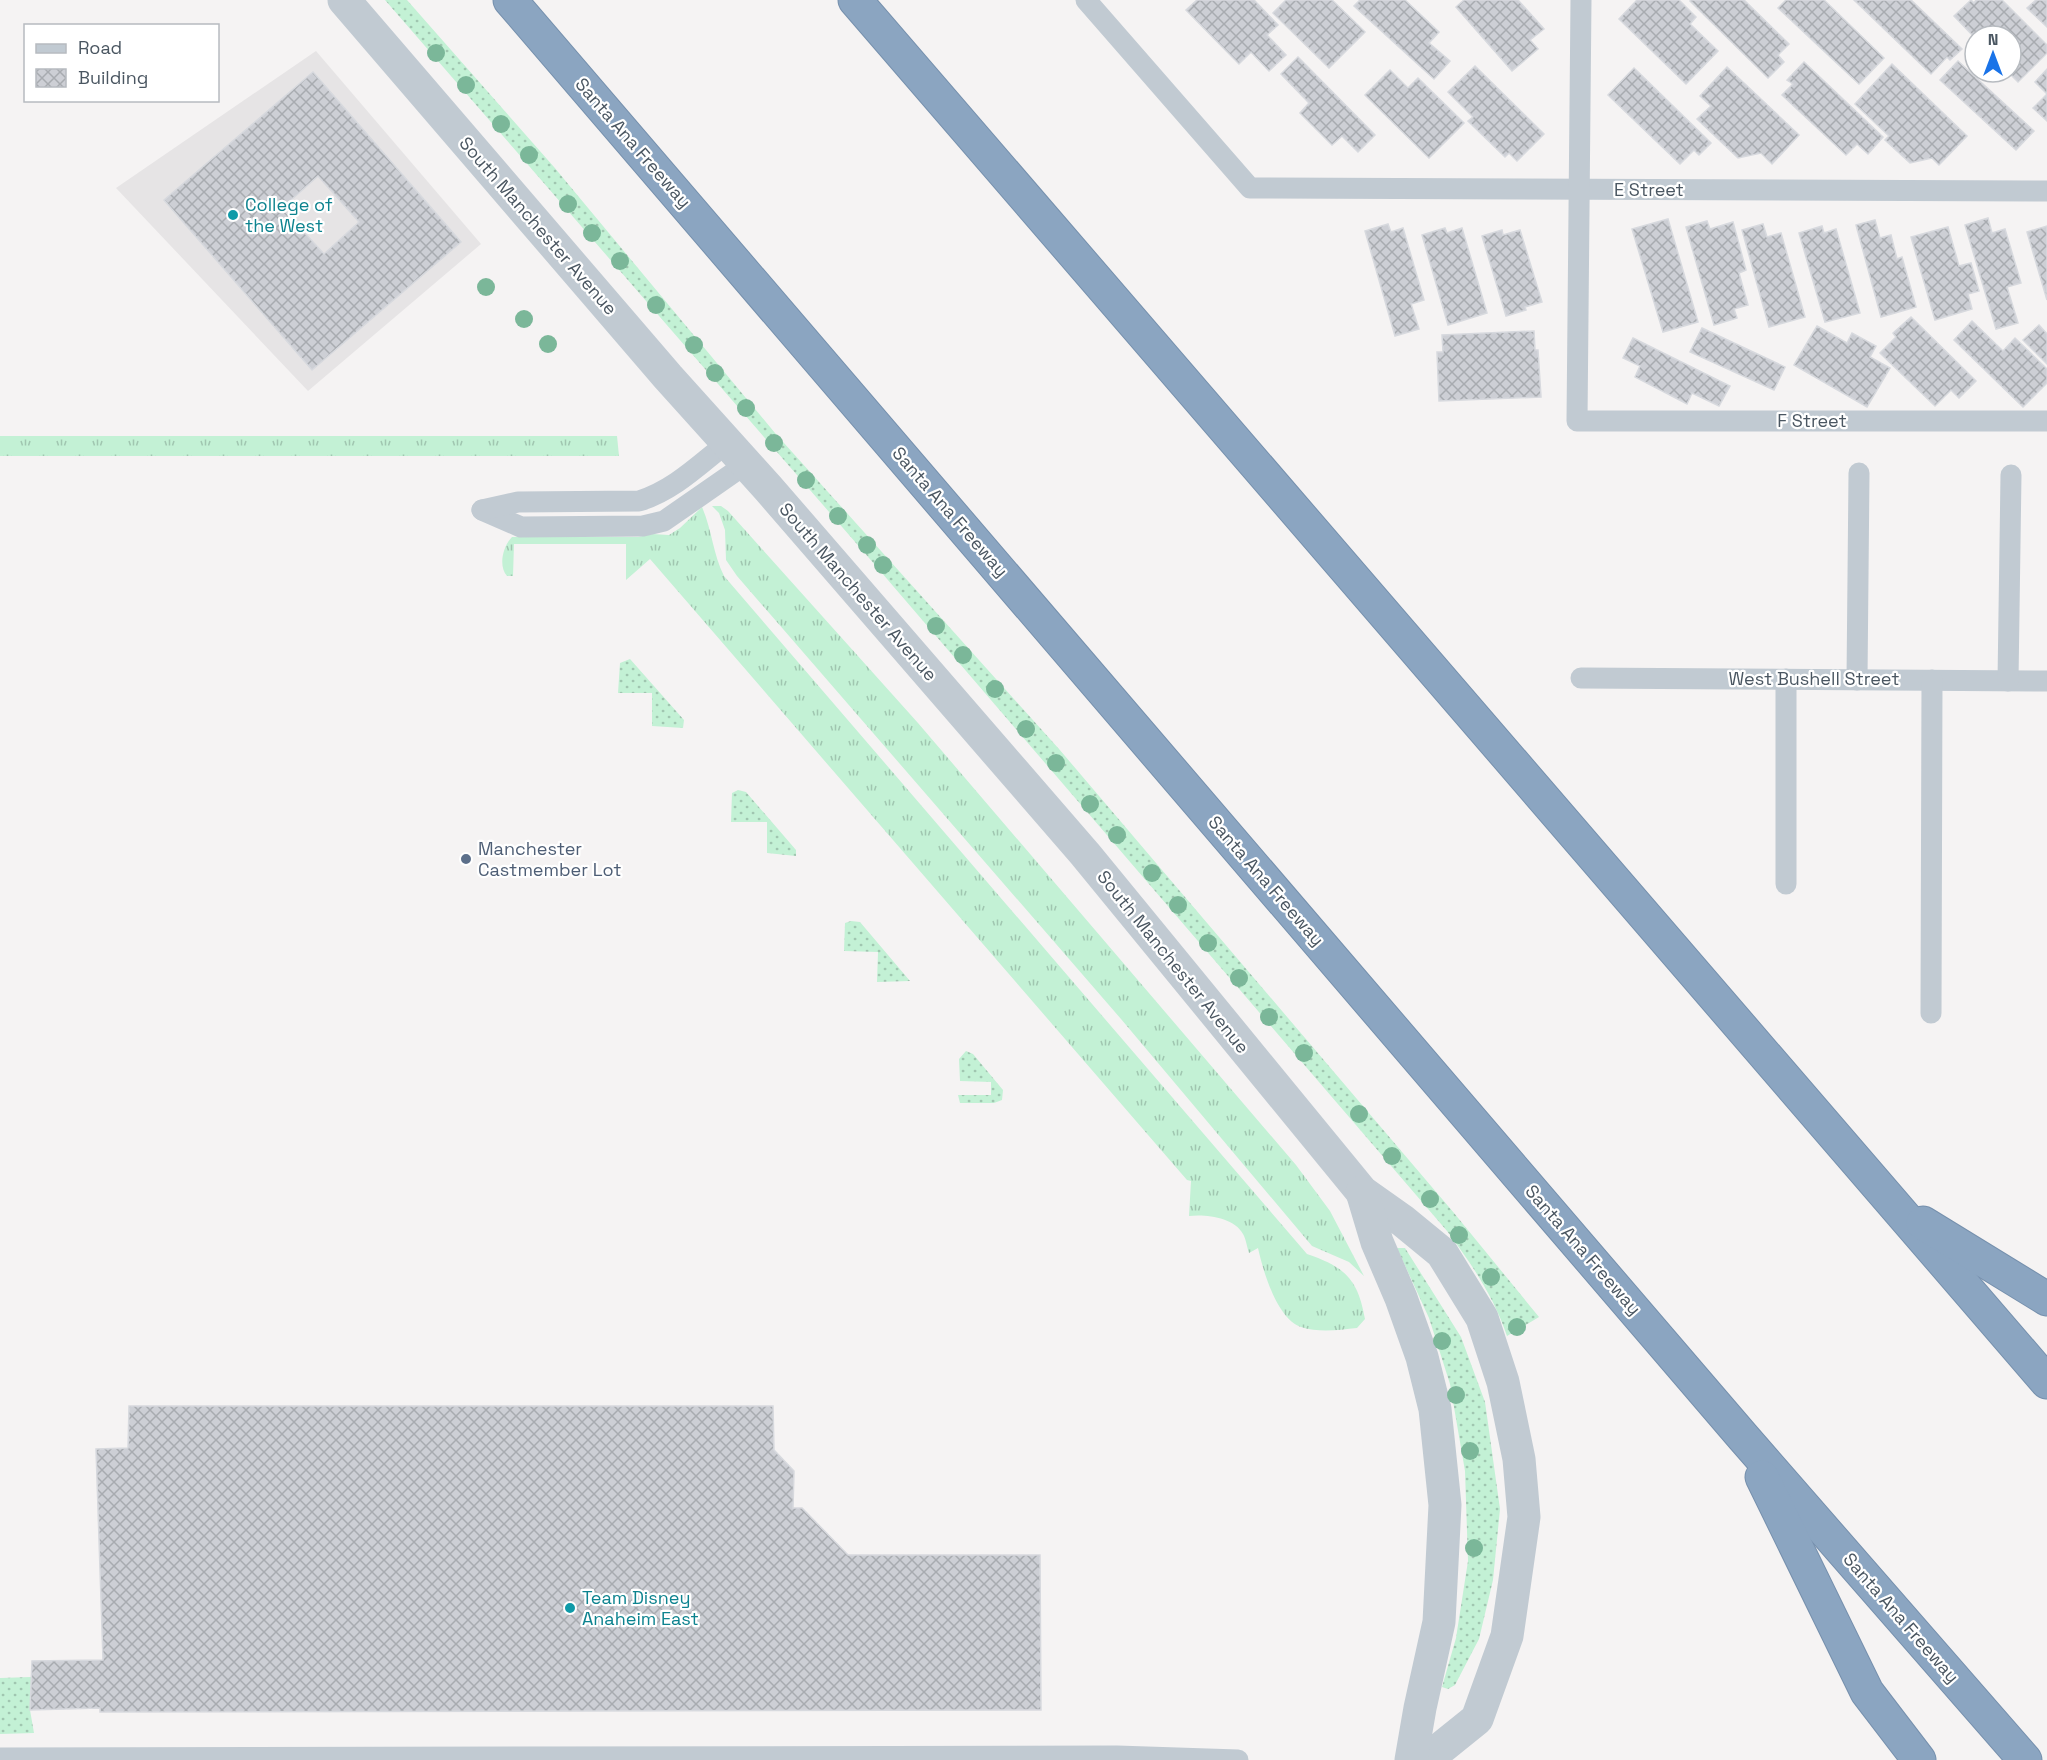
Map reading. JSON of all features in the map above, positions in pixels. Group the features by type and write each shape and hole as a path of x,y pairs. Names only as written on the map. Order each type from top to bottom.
{"highway":[{"name":"Santa Ana Freeway","path":"510,0 1743,1437 2025,1760"},
{"path":"855,0 2047,1382"},
{"path":"1899,1208 2047,1299"},
{"path":"1743,1437 1866,1692 1919,1760"}],"street":[{"name":"South Manchester Avenue","path":"344,0 1085,854 1362,1192 1442,1253 1482,1318 1503,1382 1519,1459 1524,1517 1507,1636 1476,1719 1426,1760"},
{"name":"South Manchester Avenue","path":"1362,1192 1377,1242 1401,1298 1422,1357 1435,1409 1445,1505 1439,1622 1411,1760"}],"lane":[{"name":"E Street","path":"1086,0 1250,188 2047,191"},
{"path":"1580,189 1581,0"},
{"name":"F Street","path":"1580,189 1577,421 2047,421"},
{"path":"737,453 664,521 643,526 521,527 482,510 518,501 639,501 656,496 737,453"},
{"path":"1857,680 1858,473"},
{"path":"2008,681 2011,475"},
{"name":"West Bushell Street","path":"1581,678 2047,681"},
{"path":"1786,679 1786,884"},
{"path":"1931,1013 1932,680"},
{"path":"0,1758 1117,1756 1238,1760"}],"shaded area":[{"name":"College of the West","path":"316,51 481,244 308,391 116,188"}],"green space":[{"path":"385,0 407,0 554,167 775,433 1059,749 1454,1213 1539,1317 1507,1336 1496,1308 1481,1281 1447,1231 869,558"},
{"path":"0,436 617,436 619,456 0,456"},
{"path":"712,506 721,506 728,511 918,723 1296,1165 1330,1211 1364,1276 1349,1262 1312,1246 1121,1019 737,576 726,560 725,530 719,513"},
{"path":"702,507 724,576 1307,1254 1331,1264 1348,1276 1358,1294 1365,1319 1357,1328 1315,1330 1292,1322 1278,1305 1272,1293 1258,1248 1249,1253 1239,1228 1226,1220 1211,1216 1189,1216 1191,1181 1187,1180 650,559 626,580 626,544 514,544 513,576 507,576 504,572 502,562 504,551 512,537 669,535"},
{"path":"630,659 684,720 683,728 652,726 652,693 618,693 620,663"},
{"path":"738,790 746,792 796,850 796,856 767,853 767,822 731,822 732,793"},
{"path":"860,922 910,981 877,982 878,952 844,951 845,923"},
{"path":"966,1051 973,1054 1003,1090 1002,1100 994,1103 960,1103 958,1095 991,1095 991,1082 960,1081 959,1059"},
{"path":"1397,1248 1405,1248 1461,1337 1485,1402 1500,1509 1493,1580 1479,1639 1455,1685 1448,1689 1442,1687 1456,1638 1468,1561 1465,1471 1450,1384 1429,1318"},
{"path":"31,1677 30,1710 34,1733 0,1734 0,1678"}],"building":[{"path":"1197,0 1254,0 1278,25 1267,35 1286,55 1269,71 1251,52 1239,64 1186,10"},
{"path":"1286,0 1332,0 1365,32 1329,68 1273,13"},
{"path":"1360,0 1405,0 1439,32 1429,43 1450,61 1434,79 1354,6"},
{"path":"1464,0 1518,0 1544,29 1530,40 1538,49 1512,71 1456,7"},
{"path":"1637,0 1679,0 1696,17 1690,24 1718,51 1686,84 1619,19"},
{"path":"1691,0 1744,0 1789,44 1778,55 1784,62 1768,78"},
{"path":"1786,0 1824,0 1884,58 1859,84 1778,8"},
{"path":"1854,0 1911,0 1962,49 1950,60 1947,57 1931,74"},
{"path":"1971,0 1974,3 1976,0 2002,0 2047,45 2047,53 2023,77 2023,24 1963,25 1954,16"},
{"path":"2036,0 2047,0 2047,27 2027,8"},
{"path":"1298,57 1375,135 1358,152 1342,136 1332,145 1300,113 1309,103 1281,74"},
{"path":"1958,61 1963,66 1963,84 1983,84 2034,131 2016,150 1940,80"},
{"path":"1804,62 1883,137 1868,154 1857,144 1846,155 1782,95 1793,84 1787,80"},
{"path":"1892,64 1967,136 1939,165 1932,158 1910,163 1885,140 1889,136 1855,104"},
{"path":"1475,66 1544,134 1517,161 1509,153 1505,157 1468,121 1473,117 1448,92"},
{"path":"1727,67 1799,135 1772,164 1761,153 1738,158 1697,119 1711,106 1700,96"},
{"path":"1634,68 1711,143 1699,155 1694,150 1680,164 1608,95"},
{"path":"2047,69 2047,94 2035,82"},
{"path":"1390,70 1408,88 1418,78 1464,123 1429,158 1365,95"},
{"name":"College of the West","path":"313,72 461,242 312,370 164,200","holes":["318,176 359,222 324,254 282,208"]},
{"path":"2047,94 2047,121 2033,108"},
{"path":"1988,218 1992,233 2005,229 2021,283 2007,287 2018,323 1996,329 1965,225"},
{"path":"1668,219 1698,322 1663,332 1632,229"},
{"path":"1875,220 1880,238 1891,235 1897,259 1902,257 1916,307 1881,317 1856,225"},
{"path":"1707,221 1710,229 1733,222 1746,270 1739,273 1748,305 1734,309 1737,318 1714,325 1686,227"},
{"path":"1388,224 1391,232 1403,228 1424,300 1411,304 1419,329 1395,336 1365,231"},
{"path":"1763,224 1767,237 1781,233 1805,317 1769,327 1742,230"},
{"path":"1822,226 1824,233 1836,229 1860,313 1825,322 1799,233"},
{"path":"2047,226 2047,300 2027,232"},
{"path":"1948,227 1959,266 1971,263 1979,291 1968,294 1972,309 1935,320 1911,237"},
{"path":"1445,228 1447,233 1462,228 1487,313 1448,325 1422,235"},
{"path":"1502,230 1503,235 1520,230 1542,302 1506,316 1482,236"},
{"path":"1911,317 1976,381 1959,398 1951,390 1935,406 1880,353 1896,337 1893,333"},
{"path":"1972,321 2003,351 2015,338 2047,369 2047,383 2023,407 1954,340"},
{"path":"2039,325 2047,334 2047,364 2023,340"},
{"path":"1817,326 1847,343 1852,333 1876,346 1870,357 1890,368 1867,407 1794,365"},
{"path":"1702,328 1785,367 1774,390 1690,352"},
{"path":"1534,331 1535,350 1538,350 1541,397 1439,401 1437,352 1443,352 1442,335"},
{"path":"1633,338 1730,386 1719,406 1692,393 1687,404 1635,377 1640,366 1623,358"},
{"name":"Team Disney Anaheim East","path":"129,1406 773,1406 774,1450 794,1471 793,1508 802,1508 848,1555 1040,1555 1041,1710 100,1712 100,1708 30,1710 32,1661 103,1660 96,1449 128,1448"}],"place":[{"name":"College of the West","path":"233,215"},
{"name":"Manchester Castmember Lot","path":"466,859"},
{"name":"Team Disney Anaheim East","path":"570,1608"}]}
